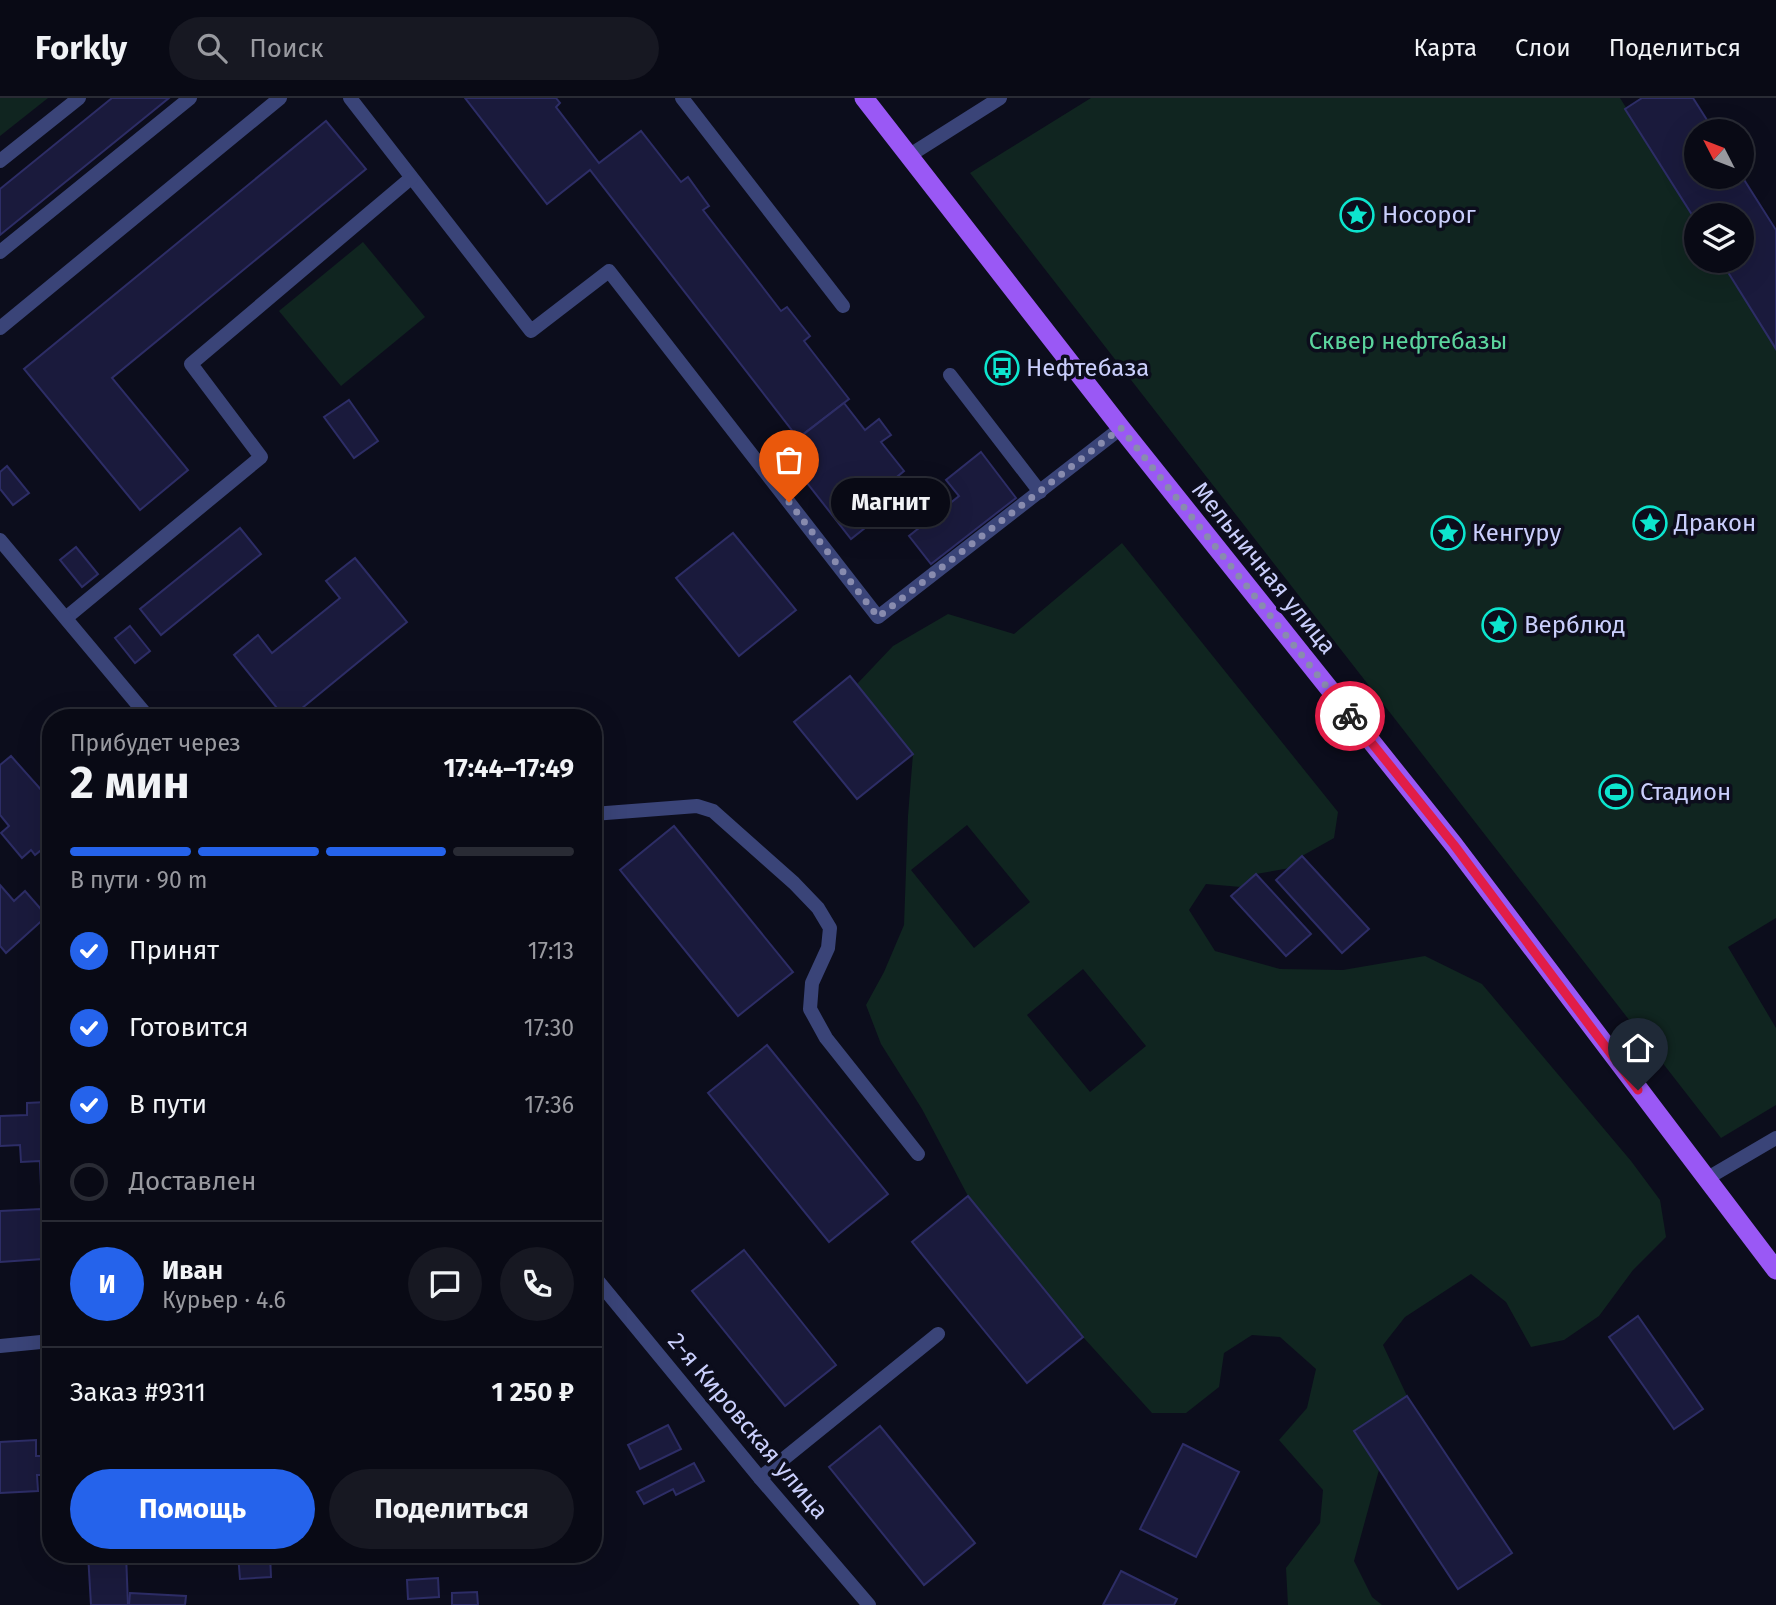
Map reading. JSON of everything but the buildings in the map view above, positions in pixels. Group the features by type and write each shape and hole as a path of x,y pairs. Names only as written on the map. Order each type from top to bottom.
{"main road":[{"name":"Мельничная улица","path":"864,98 1121,428 1454,845 1776,1270"}],"street":[{"path":"0,161 79,98"},
{"path":"0,252 190,98"},
{"path":"0,328 280,98"},
{"path":"350,98 531,331 609,271 878,617 1121,428"},
{"path":"682,98 843,306"},
{"path":"910,155 1000,98"},
{"path":"67,617 261,457 191,364 411,178"},
{"path":"950,375 1040,492"},
{"path":"0,540 142,709"},
{"path":"602,813 697,806 713,811 810,900 830,928 828,948 811,983 810,1009 826,1038 918,1154"},
{"path":"1706,1179 1776,1138"},
{"name":"2-я Кировская улица","path":"602,1286 869,1605"},
{"path":"761,1478 938,1334"},
{"path":"0,1346 42,1342"}],"green space":[{"path":"0,98 48,98 0,136"},
{"name":"Сквер нефтебазы","path":"1091,98 1620,98 1686,203 1684,273 1730,273 1776,347 1776,918 1728,947 1776,1028 1776,1105 1721,1138 970,173"},
{"path":"363,242 425,317 341,386 279,311"},
{"path":"1122,543 1338,812 1334,838 1302,856 1290,868 1256,874 1241,887 1206,884 1189,910 1215,951 1280,969 1343,970 1425,956 1482,984 1631,1161 1660,1200 1666,1237 1633,1270 1599,1316 1564,1340 1531,1347 1506,1302 1471,1274 1405,1317 1383,1345 1407,1396 1354,1431 1379,1470 1354,1561 1372,1597 1382,1605 1288,1605 1286,1568 1320,1523 1323,1490 1279,1440 1307,1408 1316,1369 1280,1337 1252,1335 1224,1353 1219,1387 1186,1413 1152,1413 1083,1337 968,1196 922,1109 881,1044 866,1005 884,972 904,925 913,754 857,684 893,646 948,614 1014,634","holes":["967,825 1030,902 974,948 911,870","1083,969 1146,1046 1090,1092 1027,1015"]}],"way so far":[{"path":"789,502 878,617 1121,428 1350,716"}],"place":[{"name":"Носорог","path":"1357,215"},
{"name":"Нефтебаза","path":"1002,368"},
{"name":"Магнит","path":"789,502"},
{"name":"Дракон","path":"1650,523"},
{"name":"Кенгуру","path":"1448,533"},
{"name":"Верблюд","path":"1499,625"},
{"name":"Стадион","path":"1616,792"}],"route":[{"path":"1350,716 1454,845 1638,1090"}]}
